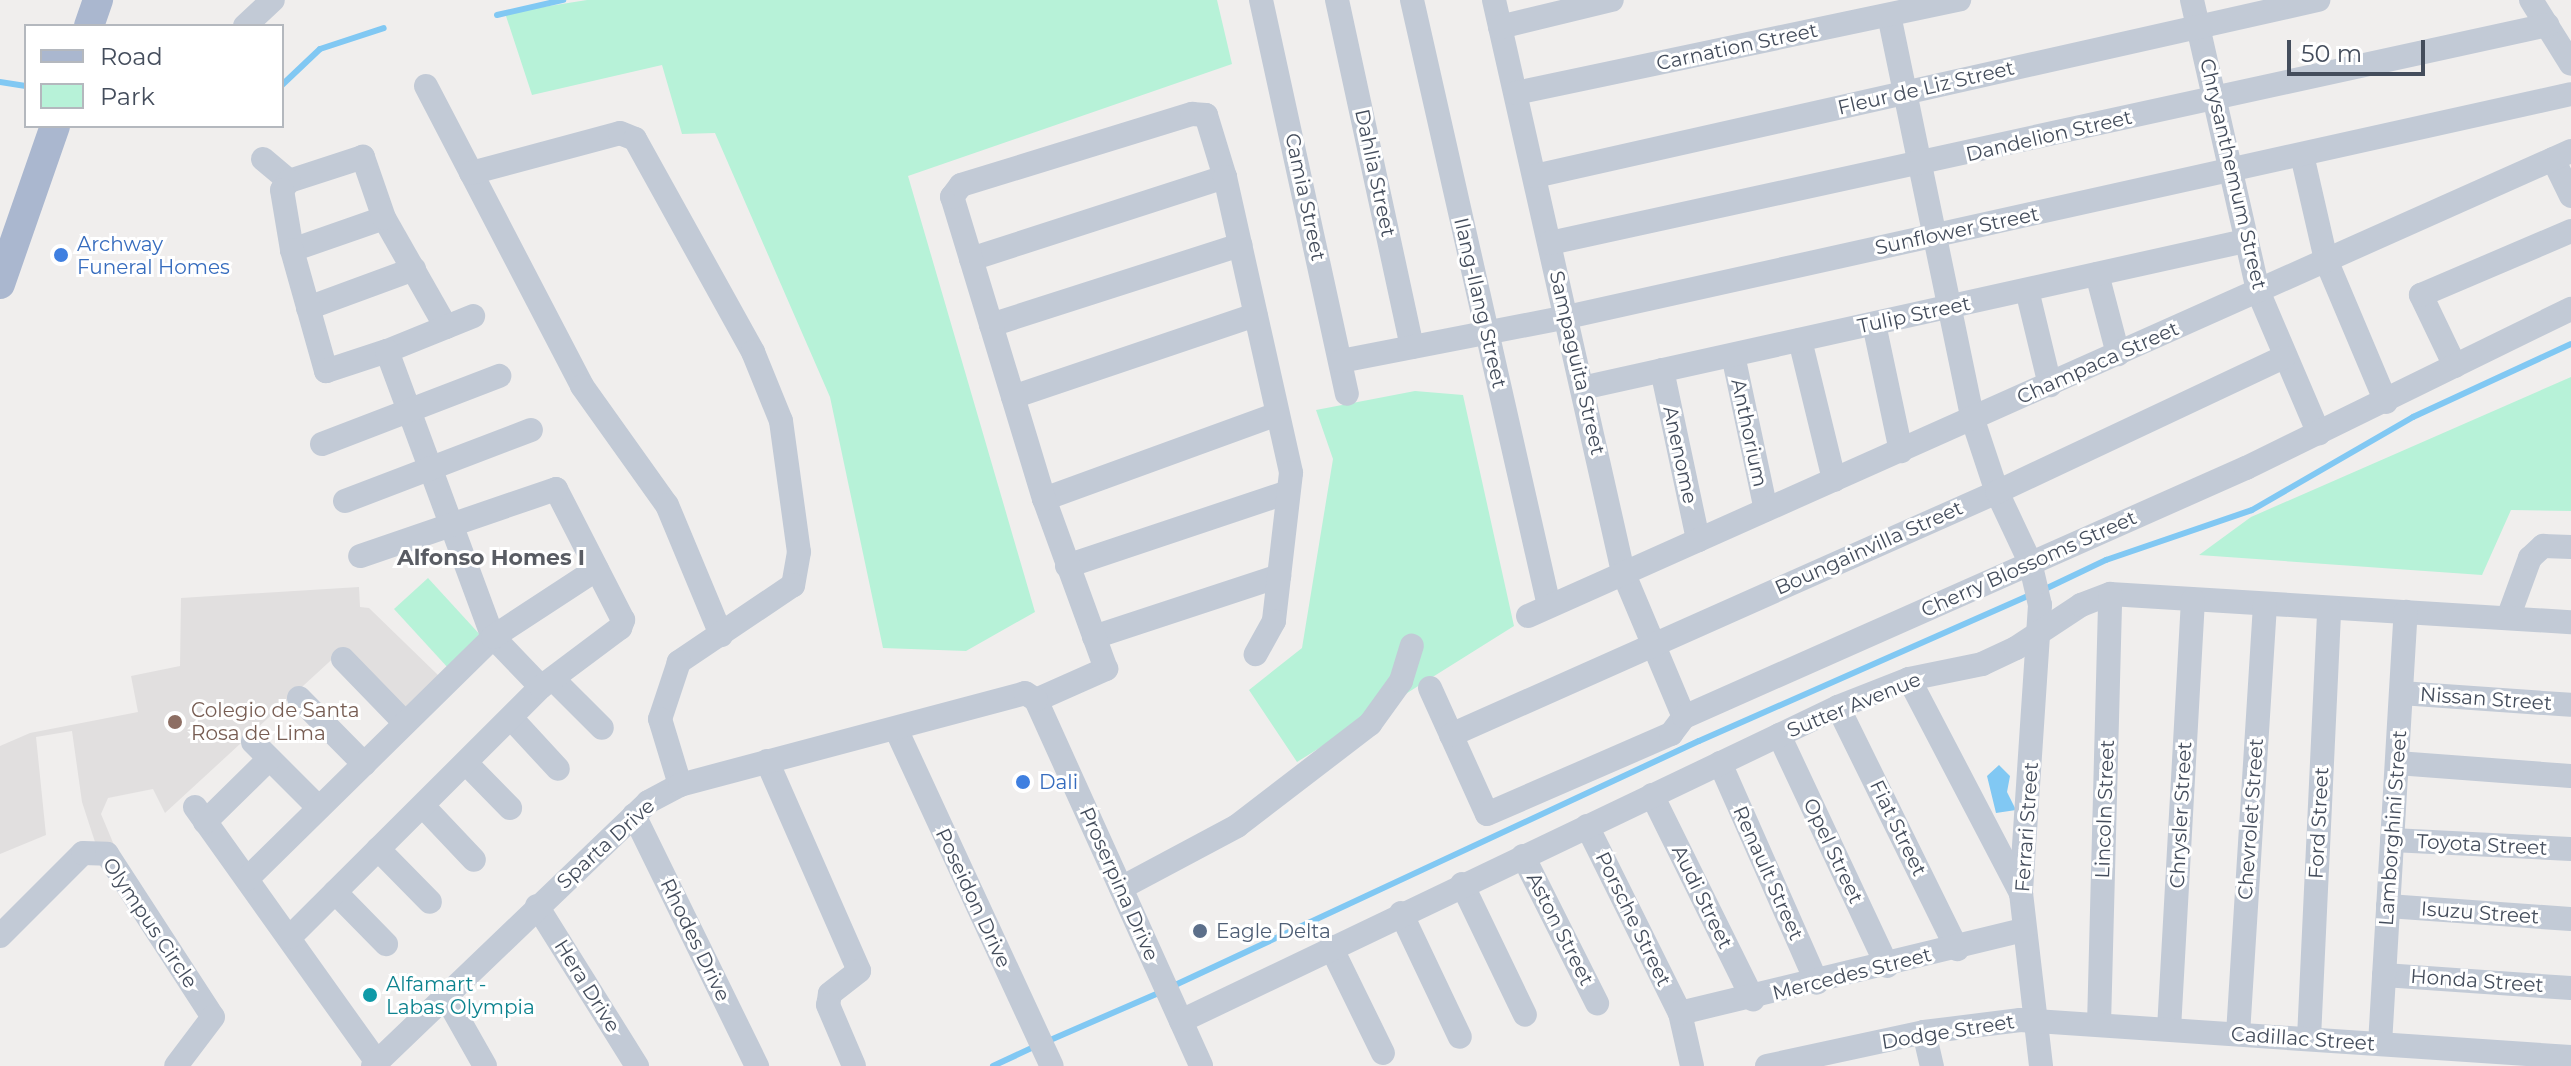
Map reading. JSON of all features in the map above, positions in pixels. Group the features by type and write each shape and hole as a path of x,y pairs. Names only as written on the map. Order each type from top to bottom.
{"main road":[{"path":"0,284 54,128"}],"street":[{"path":"247,24 273,0"},
{"name":"Camia Street","path":"1261,0 1347,394"},
{"name":"Dahlia Street","path":"1337,0 1412,347"},
{"name":"Ilang-Ilang Street","path":"1412,0 1486,333 1539,611"},
{"name":"Sampaguita Street","path":"1494,0 1623,572 1650,645 1684,717"},
{"path":"1500,27 1612,0"},
{"name":"Carnation Street","path":"1516,93 1959,0"},
{"name":"Chrysanthemum Street","path":"2192,0 2258,291 2319,434"},
{"name":"Fleur de Liz Street","path":"1535,176 2318,0"},
{"path":"2531,0 2571,64"},
{"name":"Ferrari Street","path":"1889,15 1973,420 1997,492 2032,568 2040,605 2021,893 2041,1066"},
{"name":"Dandelion Street","path":"1550,243 1920,165 2547,25"},
{"path":"426,86 582,386 667,505 721,635"},
{"name":"Sunflower Street","path":"1341,361 1567,317 2571,94"},
{"path":"1036,700 1106,669 1044,499 952,197 961,185 1192,114 1206,115 1225,177 1291,473 1274,621 1256,654"},
{"path":"471,173 620,133 635,139 746,338 781,421 799,552 793,585 679,662 660,719 680,785"},
{"path":"2302,155 2326,260 2386,402"},
{"path":"2562,155 2571,196"},
{"name":"Champaca Street","path":"1539,611 2562,155"},
{"path":"446,327 384,218 363,157 289,181 282,190 292,250 326,371 387,351 446,327 473,316"},
{"path":"263,159 289,181"},
{"path":"971,259 1225,177"},
{"path":"292,250 384,218"},
{"path":"2455,366 2421,295 2571,231"},
{"name":"Tulip Street","path":"1582,388 2245,241"},
{"path":"991,325 1240,245"},
{"path":"308,308 414,269"},
{"path":"2097,274 2118,354"},
{"path":"2027,290 2050,385"},
{"name":"Cherry Blossoms Street","path":"1451,735 1487,814 1671,734 1684,717 2032,568 2386,402 2571,309"},
{"path":"1013,397 1255,315"},
{"path":"1874,324 1901,451"},
{"path":"1800,340 1834,480"},
{"path":"387,351 493,637 602,728"},
{"name":"Anthorium","path":"1733,355 1766,510"},
{"name":"Boungainvilla Street","path":"1451,735 1997,492 2284,357"},
{"name":"Anenome","path":"1662,370 1698,540"},
{"path":"322,444 499,376"},
{"path":"1044,499 1277,414"},
{"path":"345,501 531,430"},
{"path":"290,937 547,683 620,628 623,620 556,489 360,556"},
{"path":"1067,566 1288,492"},
{"path":"2508,618 2530,558 2543,546 2571,547"},
{"path":"247,879 493,637 597,569"},
{"path":"1094,637 1279,576"},
{"name":"Sutter Avenue","path":"1177,1015 1331,947 1838,707 1909,679 1982,664 2081,605 2110,594 2571,622"},
{"name":"Lincoln Street","path":"2099,1025 2110,594"},
{"name":"Chrysler Street","path":"2169,1029 2193,600"},
{"name":"Chevrolet Street","path":"2238,1034 2265,605"},
{"name":"Ford Street","path":"2309,1038 2329,608"},
{"name":"Lamborghini Street","path":"2380,1044 2406,612"},
{"path":"1121,888 1237,826 1370,724 1401,681 1412,646"},
{"path":"343,659 405,723"},
{"path":"1909,679 2021,893"},
{"path":"1430,688 1451,735"},
{"name":"Sparta Drive","path":"375,1064 634,815 680,785 1025,693 1036,700"},
{"name":"Nissan Street","path":"2401,693 2571,705"},
{"path":"299,698 364,764"},
{"name":"Proserpina Drive","path":"1036,700 1201,1066"},
{"name":"Fiat Street","path":"1838,707 1957,949"},
{"path":"511,718 558,769"},
{"name":"Poseidon Drive","path":"896,729 1052,1066"},
{"name":"Opel Street","path":"1779,735 1887,966"},
{"path":"319,808 261,750 200,814 290,937 375,1064"},
{"path":"767,761 859,971 830,994 828,1005 854,1066"},
{"path":"466,763 510,808"},
{"name":"Renault Street","path":"1720,763 1817,983"},
{"path":"2397,763 2571,776"},
{"name":"Audi Street","path":"1652,795 1753,999"},
{"path":"423,806 474,860"},
{"name":"Rhodes Drive","path":"634,815 757,1066"},
{"name":"Porsche Street","path":"1587,826 1680,1013 1692,1066"},
{"name":"Toyota Street","path":"2392,840 2571,849"},
{"path":"378,849 430,902"},
{"name":"Olympus Circle","path":"0,936 83,853 107,854 213,1017 176,1066"},
{"name":"Aston Street","path":"1523,856 1597,1003"},
{"path":"1462,884 1525,1015"},
{"path":"335,892 386,944"},
{"name":"Hera Drive","path":"537,906 637,1066"},
{"name":"Isuzu Street","path":"2388,906 2571,919"},
{"path":"1401,913 1460,1037"},
{"name":"Mercedes Street","path":"1680,1013 1753,999 2023,930"},
{"path":"1331,947 1383,1053"},
{"name":"Honda Street","path":"2384,975 2571,988"},
{"path":"446,997 485,1066"},
{"name":"Cadillac Street","path":"2035,1020 2571,1057"},
{"name":"Dodge Street","path":"1767,1066 1924,1032 2035,1020"},
{"path":"1924,1032 1932,1066"}],"shaded area":[{"name":"Colegio de Santa Rosa de Lima","path":"359,587 360,607 369,608 439,676 400,714 340,652 165,813 153,789 108,798 101,814 114,845 95,842 82,802 72,731 36,737 46,835 0,854 0,746 30,733 138,712 131,676 180,666 181,598"}],"green space":[{"path":"587,0 1217,0 1232,64 908,176 1035,612 966,651 883,648 830,397 715,133 682,134 662,65 532,95 505,13"},
{"path":"2571,377 2571,511 2511,510 2482,575 2199,555 2251,517"},
{"path":"1415,391 1463,395 1514,626 1297,762 1249,690 1302,648 1333,459 1316,410"},
{"path":"428,578 483,638 449,669 394,609"}],"water":[{"path":"1999,765 2010,776 2007,792 2016,810 1996,813 1987,776"}],"waterway":[{"path":"497,15 563,0"},
{"path":"284,83 320,49 384,28"},
{"path":"0,82 24,86"},
{"path":"2043,590 2106,560 2252,510 2413,417 2571,344"},
{"path":"1173,986 1699,741 2033,594"},
{"path":"1048,1041 1163,991"},
{"path":"993,1066 1038,1045"}],"place":[{"name":"Archway Funeral Homes","path":"61,255"},
{"name":"Colegio de Santa Rosa de Lima","path":"175,722"},
{"name":"Dali","path":"1023,782"},
{"name":"Eagle Delta","path":"1200,931"},
{"name":"Alfamart - Labas Olympia","path":"370,995"}],"district":[{"name":"Alfonso Homes I","path":"491,558"}]}
